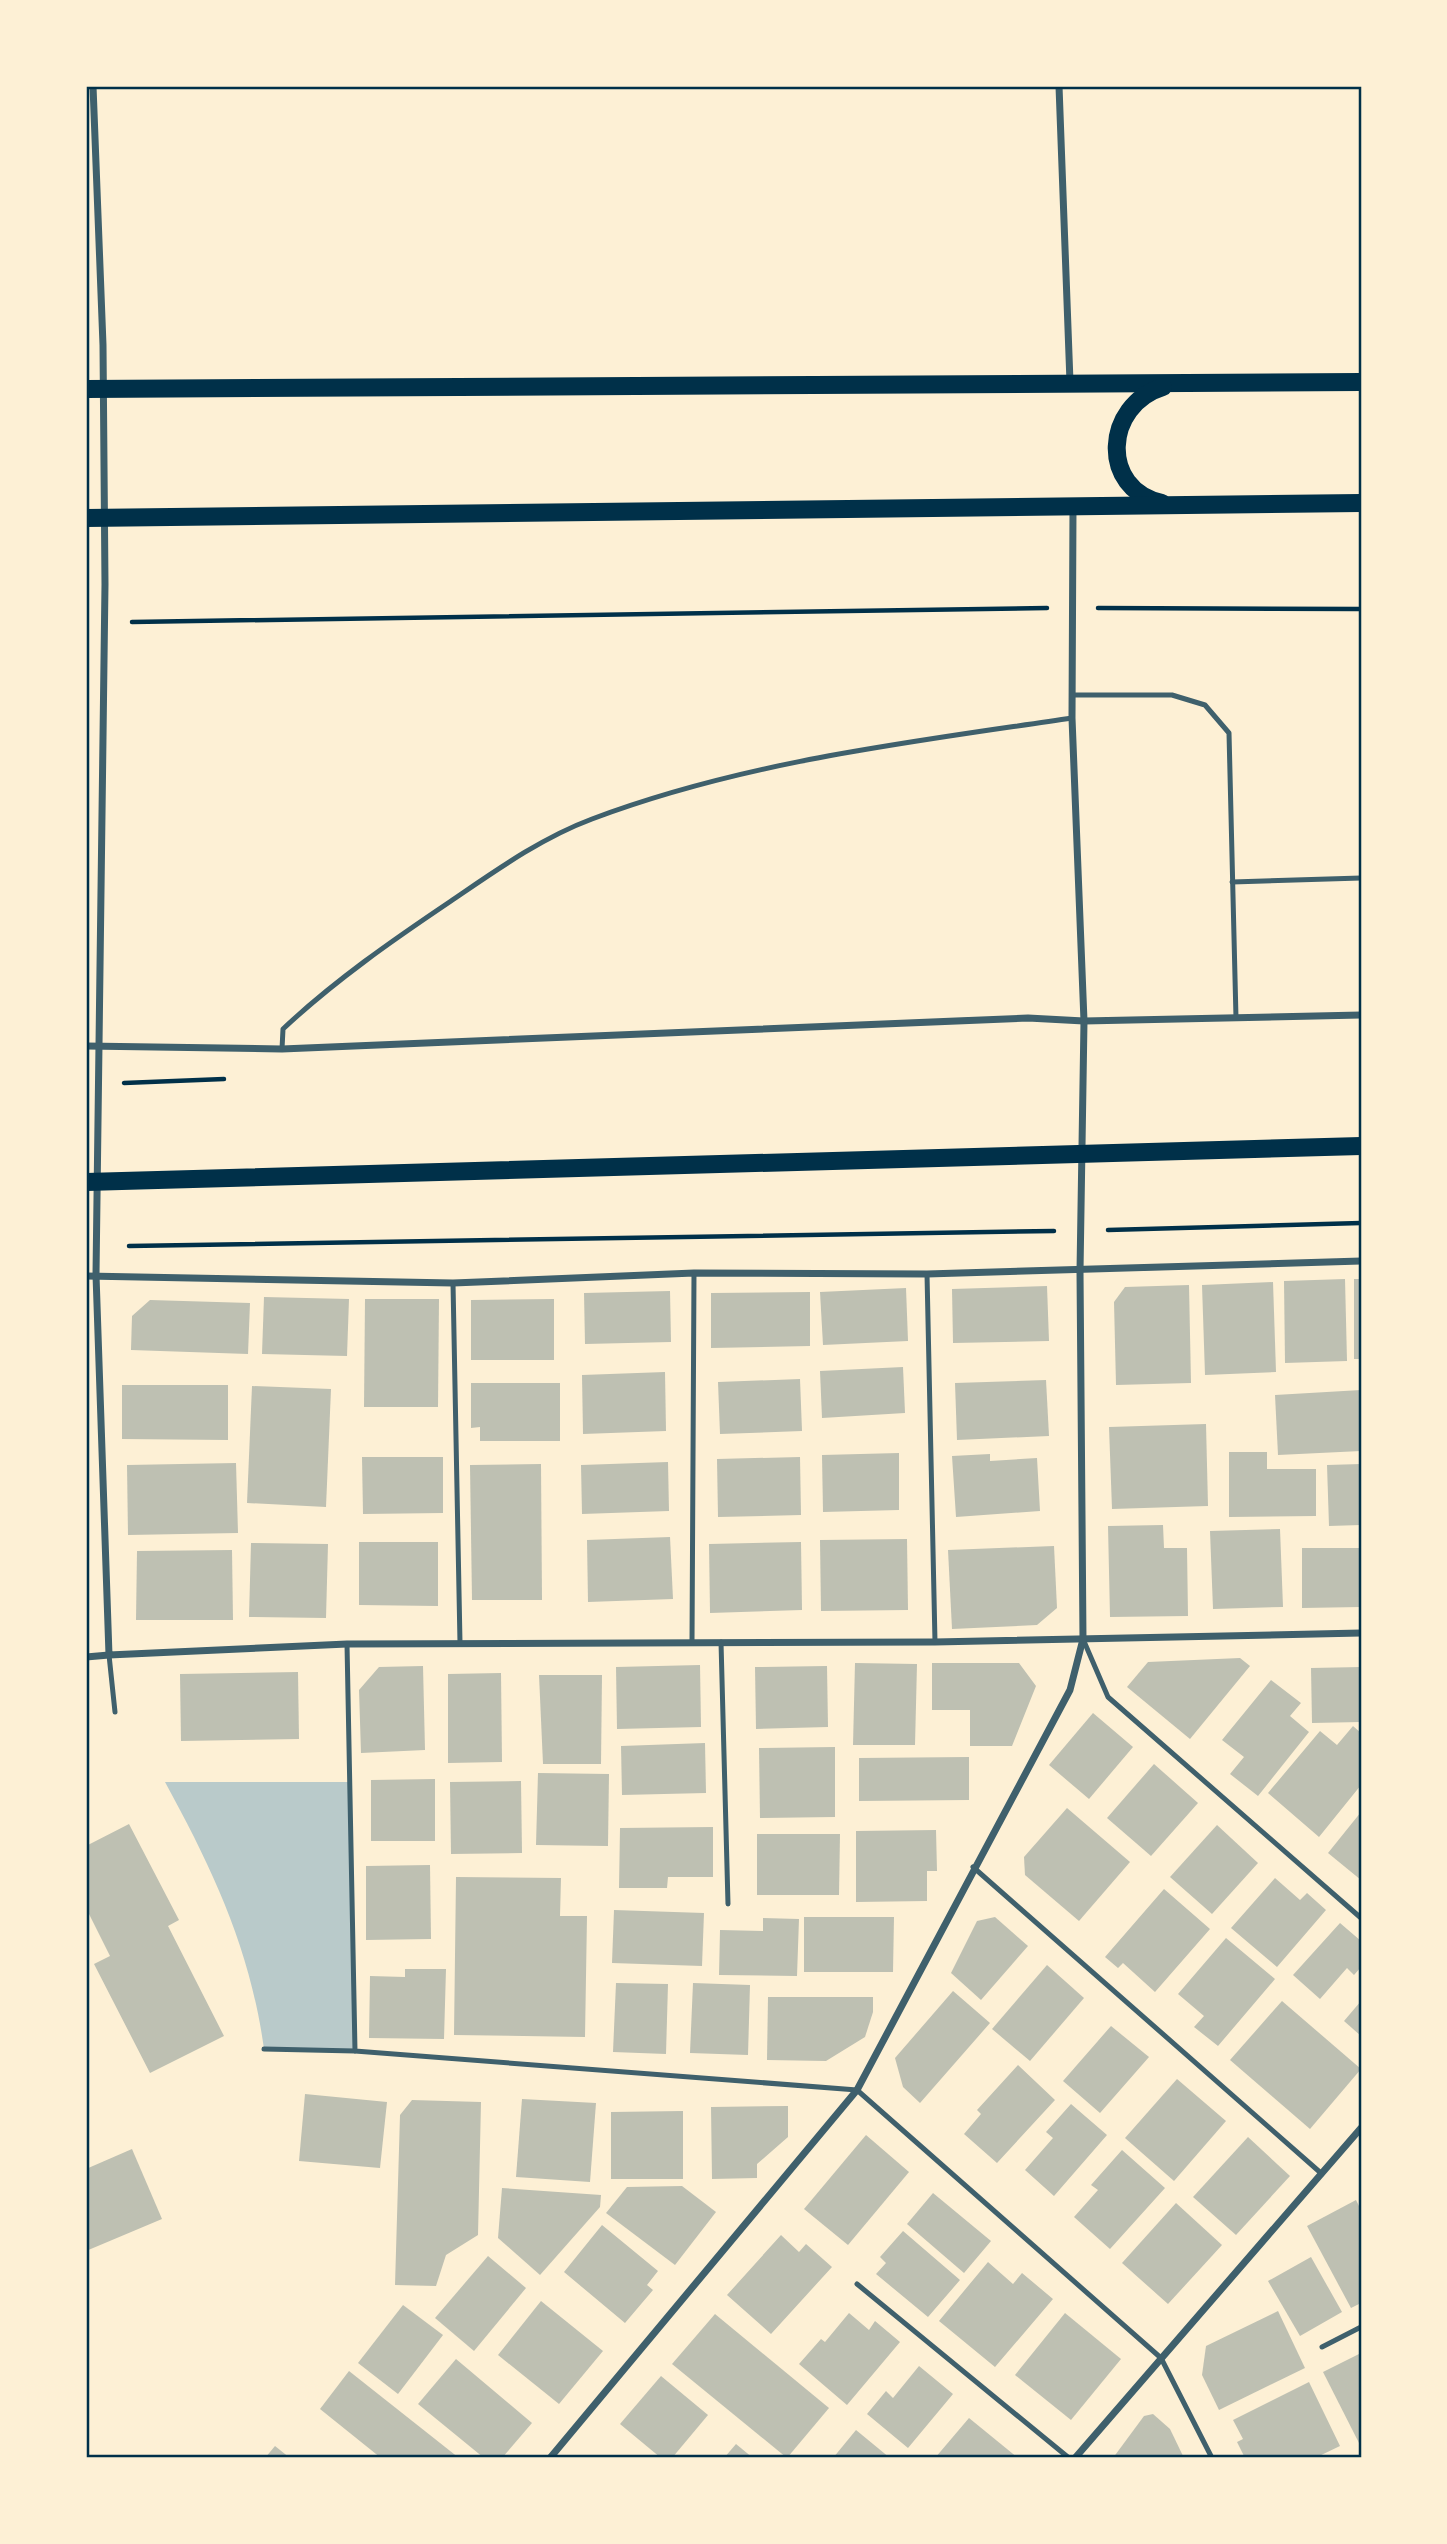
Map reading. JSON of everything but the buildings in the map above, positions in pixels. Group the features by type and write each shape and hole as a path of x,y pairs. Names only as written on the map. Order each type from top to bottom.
{"main road":[{"path":"94,389 1361,382"},
{"path":"1171,505 1154,501 1137,491 1118,460 1116,442 1120,424 1130,407 1161,387 1181,385"},
{"path":"95,518 1361,503"},
{"path":"91,1182 1361,1146"}],"street":[{"path":"93,86 94,389 103,446 95,518 104,622 101,1045 91,1182 96,1246 109,1656"},
{"path":"1059,86 1070,384"},
{"path":"550,2458 857,2090 1070,1689 1083,1639 1080,1230 1084,1021 1072,718 1073,507"},
{"path":"86,1046 282,1049 1028,1018 1084,1021 1361,1014"},
{"path":"86,1276 453,1283 694,1273 927,1274 1361,1261"},
{"path":"86,1657 347,1644 935,1642 1361,1633"},
{"path":"1075,2458 1361,2128"}],"lane":[{"path":"1072,695 1172,695 1205,705 1229,733 1236,1018"},
{"path":"282,1049 283,1029 309,1005 401,934 534,846 590,819 690,787 853,751 1072,718"},
{"path":"1232,882 1361,878"},
{"path":"692,1642 694,1273"},
{"path":"927,1274 935,1642"},
{"path":"453,1283 460,1643"},
{"path":"1083,1639 1108,1698 1361,1919"},
{"path":"721,1642 728,1904"},
{"path":"347,1644 355,2051"},
{"path":"109,1656 115,1712"},
{"path":"974,1867 1322,2174"},
{"path":"264,2049 355,2051 857,2090 1161,2358 1212,2458"},
{"path":"856,2284 1069,2458"},
{"path":"1322,2347 1361,2327"}],"path":[{"path":"104,622 1072,607 1361,609"},
{"path":"96,1246 1361,1223"}],"shaded area":[{"path":"165,1782 350,1782 355,2051 264,2049 258,2012 239,1943 214,1879"}]}
